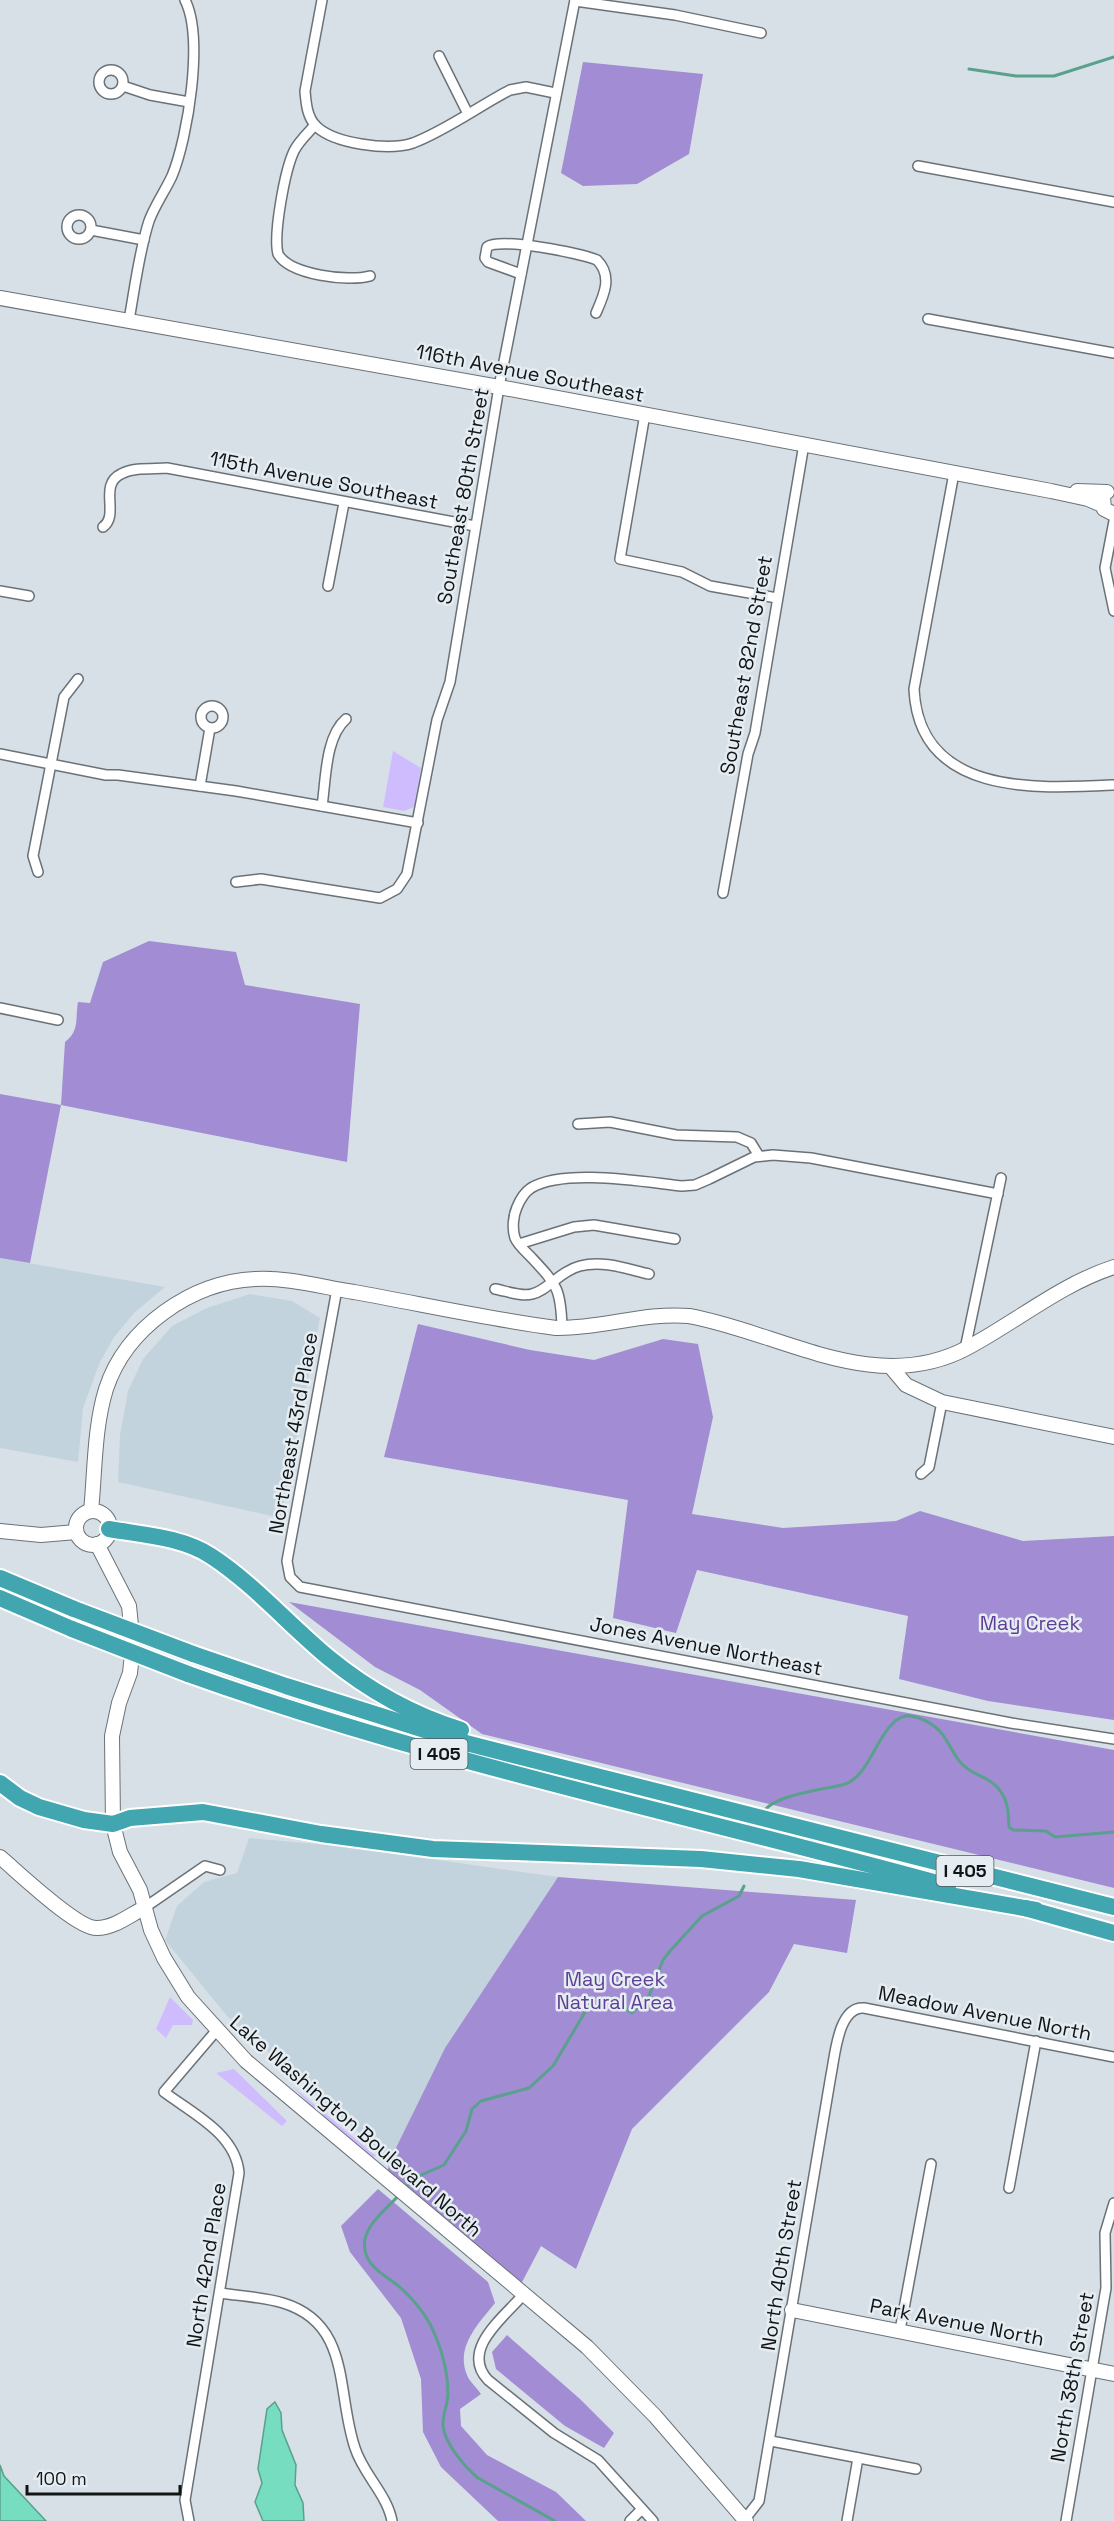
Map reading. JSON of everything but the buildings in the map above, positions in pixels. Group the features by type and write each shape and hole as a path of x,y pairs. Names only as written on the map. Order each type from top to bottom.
{"highway":[{"path":"109,1529 177,1541 210,1555 348,1672 375,1692 418,1714 616,1782"},
{"name":"I 405","path":"0,1578 193,1654 418,1728 949,1868 1114,1907"},
{"name":"I 405","path":"0,1598 188,1674 278,1705 434,1753 811,1849 1114,1932"},
{"path":"0,1783 20,1798 39,1807 84,1820 113,1824 130,1818 203,1812 321,1834 433,1849 701,1859 799,1869 1036,1910"}],"street":[{"path":"129,320 150,219 172,176 181,148 189,102 194,41 193,23 185,0"},
{"path":"322,0 305,91 309,115 315,125 336,138 397,146 426,137 467,112 518,87 555,93"},
{"path":"575,0 675,15 761,33"},
{"name":"Southeast 80th Street","path":"236,882 261,879 380,898 397,888 407,874 437,720 450,682 499,387 575,0"},
{"path":"439,57 467,112"},
{"path":"123,86 150,95 189,102"},
{"path":"315,125 300,142 290,163 276,235 278,254 282,260 294,268 350,279 370,276"},
{"path":"918,166 1114,202"},
{"path":"91,230 144,240"},
{"path":"521,274 488,262 485,253 487,247 497,243 526,245 597,260 604,267 606,284 596,313"},
{"name":"116th Avenue Southeast","path":"0,298 499,387 1051,490 1088,499 1109,498"},
{"path":"928,319 1114,353"},
{"path":"645,414 620,559 681,572 710,586 777,598"},
{"name":"Southeast 82nd Street","path":"723,893 804,444"},
{"name":"115th Avenue Southeast","path":"103,527 110,519 110,487 115,477 128,471 167,468 475,526"},
{"path":"954,473 914,689 920,723 931,743 945,759 974,776 1049,788 1114,785"},
{"path":"1109,498 1105,577 1114,611"},
{"path":"328,586 344,503"},
{"path":"1107,545 1114,521"},
{"path":"0,591 29,596"},
{"path":"38,872 33,856 64,697 78,679"},
{"path":"321,806 332,742 339,724 346,719"},
{"path":"200,786 210,728"},
{"path":"0,754 106,775 272,797 418,823"},
{"path":"0,1008 58,1020"},
{"path":"578,1124 610,1122 676,1135 737,1137 751,1143 759,1156"},
{"path":"562,1328 559,1291 519,1244 513,1224 515,1211 531,1188 556,1182 599,1177 682,1186 695,1185 759,1156 811,1158 998,1194"},
{"path":"964,1350 1001,1178"},
{"path":"519,1244 574,1227 594,1225 675,1239"},
{"path":"495,1289 530,1295 570,1269 589,1264 608,1265 649,1274"},
{"path":"91,1511 106,1389 123,1357 160,1315 199,1292 237,1281 273,1279 562,1328 662,1315 689,1316 851,1363 890,1366 911,1364 964,1350 1081,1280 1114,1267"},
{"name":"Northeast 43rd Place","path":"295,1582 290,1577 287,1561 337,1289"},
{"path":"890,1366 906,1384 942,1402 1114,1437"},
{"path":"921,1474 929,1467 942,1402"},
{"path":"91,1511 102,1514 109,1529 105,1539 96,1544 86,1544 76,1532 81,1516 91,1511"},
{"path":"0,1531 41,1535 76,1532"},
{"name":"Lake Washington Boulevard North","path":"96,1544 129,1606 133,1645 130,1673 119,1702 112,1736 113,1824 120,1852 140,1890 144,1908 164,1958 188,1997 216,2031 246,2061 587,2347 626,2384 745,2520"},
{"name":"Jones Avenue Northeast","path":"295,1582 316,1592 1011,1723 1114,1738"},
{"path":"0,1857 74,1919 90,1928 109,1926 144,1908 205,1866 220,1870"},
{"name":"Meadow Avenue North","path":"850,2013 858,2008 864,2008 1114,2057"},
{"name":"North 40th Street","path":"745,2520 759,2501 771,2441 831,2075 840,2032 850,2013"},
{"name":"North 42nd Place","path":"189,2521 184,2500 239,2184 238,2161 233,2148 224,2137 164,2092 216,2031"},
{"path":"1009,2188 1036,2041"},
{"path":"900,2330 931,2164"},
{"name":"North 38th Street","path":"1066,2521 1106,2288 1105,2233 1114,2203"},
{"path":"220,2293 281,2302 297,2308 308,2314 330,2337 336,2350 348,2428 356,2452 386,2503 392,2521"},
{"path":"523,2295 483,2341 477,2356 480,2369 488,2380 554,2433 598,2460 653,2521"},
{"name":"Park Avenue North","path":"792,2310 1114,2374"},
{"path":"771,2441 916,2469"},
{"path":"847,2521 858,2458"},
{"path":"630,2521 642,2509"}],"shaded area":[{"path":"393,751 421,768 414,807 404,811 383,807"},
{"path":"0,1258 165,1287 135,1312 114,1337 100,1362 83,1408 78,1462 0,1448"},
{"path":"250,1294 292,1301 320,1318 281,1518 118,1482 120,1435 128,1391 143,1359 172,1326 207,1308"},
{"path":"249,1838 340,1846 558,1877 445,2048 390,2160 227,2016 165,1940 177,1906 204,1882 237,1873"},
{"path":"170,1997 193,2020 192,2025 173,2025 166,2038 156,2029"},
{"path":"234,2069 287,2121 282,2126 216,2073"},
{"path":"292,2086 376,2156 371,2158 320,2115"},
{"path":"275,2402 281,2413 282,2430 296,2465 295,2485 303,2503 304,2521 263,2521 255,2502 262,2483 258,2469 267,2409"},
{"path":"0,2465 4,2476 46,2521 0,2521"}],"green space":[{"path":"583,62 703,74 689,154 637,184 583,186 561,173"},
{"path":"149,941 236,952 245,985 360,1004 347,1162 61,1105 65,1042 75,1029 78,1002 90,1003 103,962"},
{"path":"0,1094 61,1105 30,1263 0,1258"},
{"name":"May Creek","path":"418,1324 530,1350 594,1360 663,1339 698,1344 713,1417 692,1514 783,1528 896,1521 920,1511 1023,1541 1114,1536 1114,1720 988,1701 899,1679 908,1616 697,1570 676,1633 613,1618 628,1500 384,1457"},
{"path":"289,1602 1114,1750 1114,1888 482,1734 420,1690 375,1667"},
{"name":"May Creek Natural Area","path":"558,1877 856,1900 847,1953 794,1944 769,1992 632,2129 576,2269 541,2246 520,2286 387,2174 390,2160 445,2048"},
{"path":"378,2189 488,2282 495,2303 470,2336 464,2355 464,2365 469,2380 481,2394 460,2409 461,2426 487,2455 556,2492 586,2521 498,2521 441,2467 423,2432 421,2379 401,2318 350,2252 341,2226"},
{"path":"507,2335 580,2399 614,2433 604,2448 565,2426 496,2369 492,2352"}],"waterway":[{"path":"969,69 1016,76 1054,76 1114,57"},
{"name":"May Creek","path":"763,1813 768,1807 787,1798 852,1781 868,1762 888,1729 896,1721 909,1716 919,1718 938,1729 961,1763 998,1788 1004,1796 1008,1809 1009,1827 1013,1830 1046,1831 1055,1837 1114,1832"},
{"name":"May Creek","path":"406,2188 412,2179 444,2165 466,2131 472,2109 481,2101 529,2088 553,2066 591,2002 612,1998 632,2013 649,1996 663,1960 670,1951 702,1916 739,1896 744,1886"},
{"name":"May Creek","path":"399,2195 370,2227 364,2242 365,2250 375,2268 402,2289 417,2305 436,2337 447,2379 448,2398 443,2422 447,2440 478,2478 555,2521"}]}
